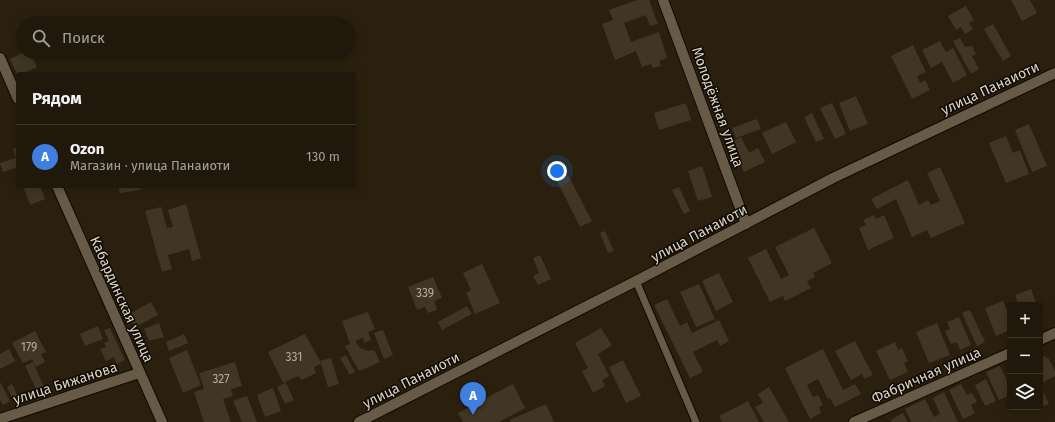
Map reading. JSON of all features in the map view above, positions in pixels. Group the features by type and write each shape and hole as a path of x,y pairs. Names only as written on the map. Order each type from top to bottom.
{"street":[{"name":"Молодёжная улица","path":"663,0 746,224"},
{"path":"0,58 16,94"},
{"name":"улица Панаиоти","path":"359,422 371,419 833,178 1055,73"},
{"name":"Кабардинская улица","path":"58,188 162,422"},
{"path":"1043,339 1055,333"},
{"name":"Фабричная улица","path":"854,422 1007,354"},
{"name":"улица Бижанова","path":"0,419 139,373"}],"lane":[{"path":"636,281 696,422"}],"building":[{"path":"637,0 649,0 658,24 650,26 646,15 624,23 631,42 659,32 667,58 659,61 661,66 653,68 651,64 642,67 636,51 615,60 602,24 613,20 609,10"},
{"path":"1011,0 1030,0 1037,13 1022,21"},
{"path":"966,6 974,20 969,23 973,29 965,34 961,27 956,30 948,16"},
{"path":"993,24 1011,56 1003,61 984,29"},
{"path":"960,38 965,47 972,46 976,54 972,56 979,69 971,74 953,41"},
{"path":"940,41 946,52 953,48 967,75 953,83 942,62 931,68 922,50"},
{"path":"913,45 926,72 917,76 920,83 925,80 930,90 912,99 891,56"},
{"path":"16,56 16,60 34,60 37,67 26,72 16,72 10,59"},
{"path":"856,96 868,124 850,131 839,103"},
{"path":"686,103 691,120 659,130 654,113"},
{"path":"832,103 846,134 835,139 820,108"},
{"path":"812,113 824,139 816,142 804,117"},
{"path":"757,119 761,129 736,138 732,128"},
{"path":"786,122 796,142 772,154 762,133"},
{"path":"1029,124 1047,166 1032,172 1015,130"},
{"path":"1006,136 1013,153 1020,150 1029,174 1006,183 989,143"},
{"path":"741,137 749,153 758,148 765,162 744,172 730,142"},
{"path":"16,148 16,158 13,149"},
{"path":"16,158 16,168 3,172 0,163"},
{"path":"702,166 712,197 698,201 688,171"},
{"path":"940,167 965,223 931,238 927,230 912,237 896,199 877,209 871,199 908,180 919,205 928,200 931,205 940,201 927,173"},
{"path":"568,175 592,221 580,227 557,181"},
{"path":"679,187 690,211 684,214 672,190"},
{"path":"24,188 41,188 45,199 30,205"},
{"path":"119,188 140,188 141,190 120,193"},
{"path":"186,204 201,258 192,261 189,249 168,255 172,269 162,272 145,211 161,207 167,228 173,227 168,210"},
{"path":"874,215 876,219 884,215 894,238 868,250 859,228 866,225 863,220"},
{"path":"814,228 832,263 813,273 815,277 807,281 811,288 785,301 783,296 770,302 748,258 766,249 781,279 789,275 775,247"},
{"path":"605,231 614,251 608,253 600,233"},
{"path":"540,255 551,279 538,285 533,276 539,273 533,258"},
{"path":"482,264 500,303 475,314 466,293 471,290 463,273"},
{"path":"719,273 733,302 716,311 702,281"},
{"path":"433,277 442,298 434,301 437,310 428,313 425,307 417,310 408,287"},
{"path":"699,284 715,319 696,327 680,292"},
{"path":"1031,289 1036,302 1018,302 1015,295"},
{"path":"667,299 680,326 687,322 692,333 719,320 729,341 720,346 717,340 693,352 703,372 690,378 654,305"},
{"path":"1003,301 1007,311 1007,331 996,336 985,308"},
{"path":"151,302 158,315 135,327 128,315"},
{"path":"467,306 472,314 442,330 438,322"},
{"path":"970,310 985,342 977,346 962,313"},
{"path":"368,312 375,329 368,332 371,340 364,343 363,338 355,341 360,348 368,351 374,350 380,362 359,371 345,346 350,344 342,321"},
{"path":"959,317 971,345 960,350 957,342 951,344 945,331 950,329 947,322"},
{"path":"159,323 164,337 149,341 144,329"},
{"path":"937,323 950,355 929,363 916,332"},
{"path":"98,326 103,339 85,346 80,334"},
{"path":"110,328 125,360 117,364 114,357 106,361 100,349 106,347 104,343 109,341 104,330"},
{"path":"601,328 612,345 598,354 609,376 602,380 605,386 593,393 582,371 588,368 575,343"},
{"path":"383,330 393,355 384,359 374,333"},
{"path":"35,331 46,352 41,354 45,362 36,367 32,359 23,363 12,343"},
{"path":"184,334 188,343 169,351 166,342"},
{"path":"305,334 320,361 320,364 314,367 316,373 302,380 298,376 283,383 268,352"},
{"path":"855,341 873,375 864,379 862,374 851,380 835,351"},
{"path":"895,342 898,350 902,348 908,361 904,363 908,372 890,380 876,351"},
{"path":"9,349 15,361 0,369 0,354"},
{"path":"823,349 843,390 855,384 861,394 835,407 830,398 828,399 818,379 807,385 813,397 818,395 823,405 819,407 821,413 810,419 785,368"},
{"path":"187,350 201,385 183,393 169,358"},
{"path":"346,355 355,372 350,375 340,358"},
{"path":"1043,356 1049,359 1055,371 1055,376 1043,382"},
{"path":"331,358 339,384 328,387 320,361"},
{"path":"623,360 641,396 626,403 609,367"},
{"path":"33,362 46,392 39,395 25,366"},
{"path":"235,362 242,386 231,389 233,396 223,399 231,422 204,422 194,392 204,389 199,373"},
{"path":"1000,366 1007,381 1007,396 999,400 986,372"},
{"path":"986,379 996,401 985,406 975,385"},
{"path":"0,382 10,401 3,405 0,400"},
{"path":"286,383 294,400 285,404 277,387"},
{"path":"12,384 20,401 15,403 7,387"},
{"path":"513,384 525,408 499,422 463,422 458,413"},
{"path":"961,384 967,395 972,393 977,402 971,405 975,413 963,419 949,390"},
{"path":"769,387 789,422 764,422 755,407 763,403 758,394"},
{"path":"273,388 281,411 265,417 257,395"},
{"path":"1043,391 1049,404 1043,406"},
{"path":"944,392 958,422 911,422 905,409 925,399 934,417 940,414 933,398"},
{"path":"247,396 257,422 242,422 233,401"},
{"path":"748,401 759,422 722,422 719,416"},
{"path":"546,404 554,422 511,422 510,420"},
{"path":"903,413 908,422 892,422 891,420"}],"place":[{"name":"Ozon","path":"473,415"}]}
